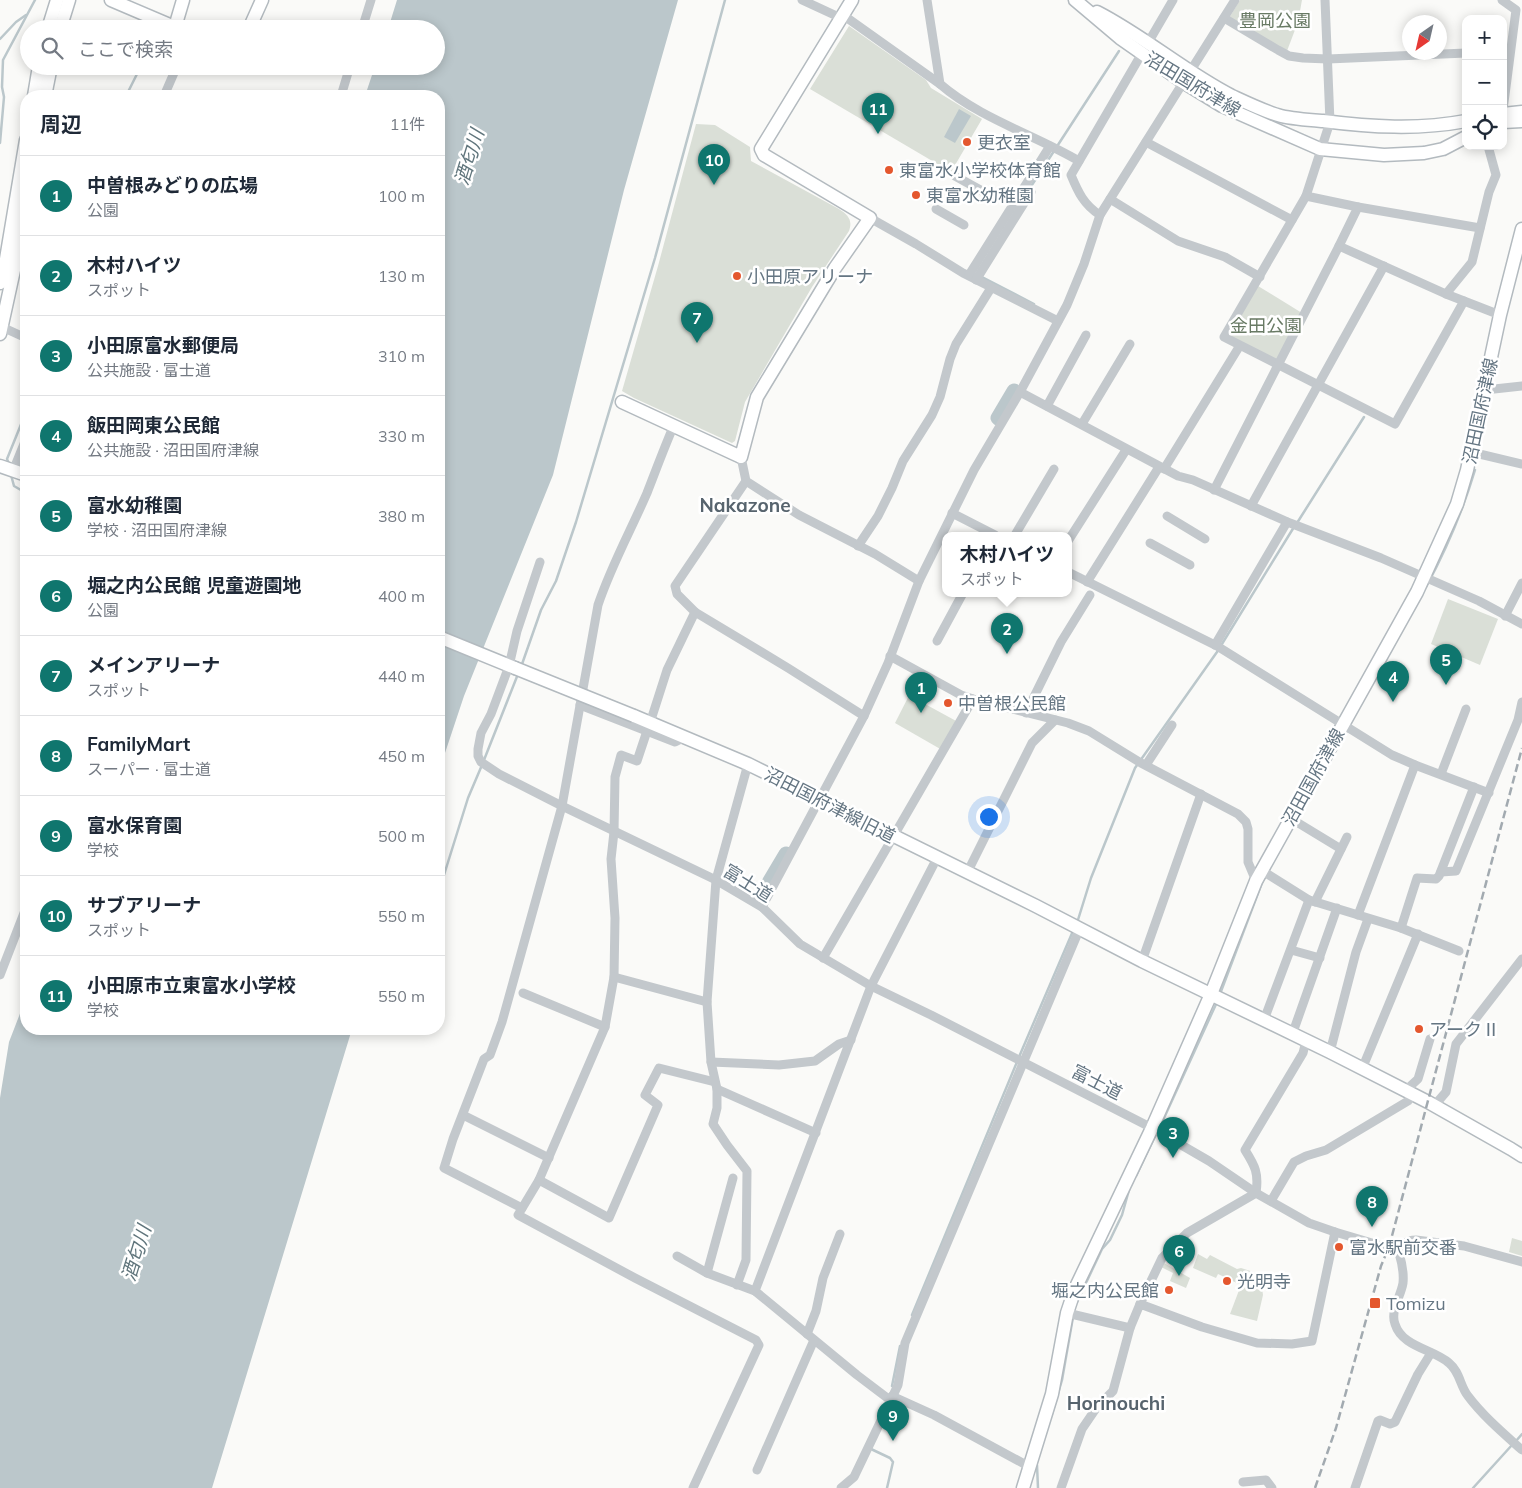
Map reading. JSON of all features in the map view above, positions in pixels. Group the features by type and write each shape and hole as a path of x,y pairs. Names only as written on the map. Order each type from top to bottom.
{"main road":[{"path":"51,20 57,0"},
{"path":"63,20 69,0"},
{"path":"111,0 158,20"},
{"path":"178,20 182,0"},
{"path":"253,20 262,0"},
{"path":"622,402 741,457 756,397 835,268 870,218 764,155 761,149 852,0"},
{"name":"沼田国府津線","path":"1076,1 1118,23 1183,82 1222,106 1320,149 1384,155 1424,153 1443,149 1462,139"},
{"name":"沼田国府津線","path":"1076,1 1117,42 1145,49 1190,71 1232,96 1280,116 1398,128 1440,126 1462,122"},
{"path":"35,90 38,75"},
{"path":"46,90 49,75"},
{"path":"1507,114 1522,112"},
{"path":"1507,122 1522,122"},
{"path":"0,283 6,259 20,176"},
{"name":"沼田国府津線","path":"1023,1488 1028,1466 1052,1394 1075,1289 1156,1130 1259,876 1424,578 1457,504 1471,452 1500,315 1522,228"},
{"path":"1,330 20,237"},
{"path":"0,466 20,473"},
{"name":"沼田国府津線旧道","path":"445,640 634,716 649,727 685,736 748,764 1211,994"},
{"path":"1211,994 1409,1092 1511,1148 1522,1156"}],"street":[{"path":"365,20 371,0"},
{"path":"802,0 842,17 940,84 950,93 1079,161"},
{"path":"927,0 940,84"},
{"path":"1100,215 1090,209 1080,197 1070,175 1173,0"},
{"path":"943,532 974,470 1020,392 1067,306 1084,264 1100,215 1235,0"},
{"path":"1325,0 1330,122 1306,196 1224,337 1240,347 1395,424 1464,300"},
{"path":"1502,0 1516,10 1508,52 1503,105"},
{"path":"1224,18 1289,56 1328,59 1462,53"},
{"path":"167,90 173,75"},
{"path":"343,90 347,75"},
{"path":"1146,142 1292,220"},
{"path":"975,276 1050,146"},
{"path":"1446,294 1472,262 1489,192 1496,175 1489,150"},
{"path":"955,176 984,192"},
{"path":"975,276 1031,192"},
{"path":"1306,196 1480,228"},
{"path":"1110,198 1178,241 1225,257 1260,277"},
{"path":"1214,490 1358,207"},
{"path":"936,209 964,225"},
{"path":"870,218 975,276 991,288 1034,305 1058,322"},
{"path":"1339,246 1446,294 1500,315"},
{"path":"1251,506 1384,266"},
{"path":"858,546 878,516 903,461 932,415 940,397 956,344 991,288"},
{"path":"1,330 20,336"},
{"path":"1047,406 1086,335"},
{"path":"1082,424 1130,344"},
{"path":"1087,582 1240,347"},
{"path":"1485,390 1522,386"},
{"path":"1020,392 1161,468 1292,524 1381,558 1479,601 1522,624"},
{"path":"522,1208 444,1168 484,1059 490,1055 502,1022 562,806 598,605 604,587 648,491 657,464 674,425"},
{"path":"1072,535 1126,450"},
{"path":"1471,452 1522,464"},
{"path":"13,470 20,453"},
{"path":"741,457 746,481 799,515 919,581"},
{"path":"1017,532 1054,469"},
{"path":"746,481 675,586 677,594 695,612 864,716"},
{"path":"952,514 989,532"},
{"path":"1167,516 1205,538"},
{"path":"1218,647 1292,524"},
{"path":"762,908 864,716 919,581 942,534"},
{"path":"1150,544 1190,566"},
{"path":"512,667 517,631 540,562"},
{"path":"1072,574 1218,647 1392,755 1489,793"},
{"path":"1505,616 1522,583"},
{"path":"1026,713 1061,642 1090,595"},
{"path":"937,641 962,597"},
{"path":"693,1488 759,1345 756,1340 518,1215 539,1180 605,1027 614,977 615,918 611,859 616,777 621,755 637,761 667,670 695,612"},
{"path":"890,656 973,699 1055,720 1088,731 1141,763 1238,814 1246,822 1248,829 1248,862 1259,876 1312,901 1401,928 1459,951"},
{"name":"富士道","path":"512,667 481,732 478,756 481,762 492,770 614,832 716,880 762,908 800,944 871,986 1156,1130 1309,1223 1388,1246 1399,1253"},
{"path":"823,958 973,699"},
{"path":"1441,872 1456,871 1518,720 1522,702"},
{"path":"580,705 649,727"},
{"path":"1441,774 1466,709"},
{"path":"967,873 1032,743 1055,720"},
{"path":"1141,763 1172,725"},
{"path":"737,1285 746,1260 747,1171 713,1124 717,1108 716,1085 711,1062 707,1002 716,880 748,764"},
{"path":"1358,915 1415,765"},
{"path":"1401,928 1417,878 1436,879 1441,872 1474,787"},
{"path":"1142,961 1201,794"},
{"path":"1290,818 1341,849"},
{"path":"1264,1020 1312,901 1347,837"},
{"path":"755,1291 871,986 936,858"},
{"path":"1292,1035 1337,908"},
{"path":"1330,1052 1356,952 1368,919"},
{"path":"0,975 20,923"},
{"path":"841,1488 854,1477 898,1385 905,1343 1075,926"},
{"path":"1362,1069 1418,934"},
{"path":"1291,950 1320,958"},
{"path":"1434,1106 1446,1092 1456,1044 1522,959"},
{"path":"614,977 707,1002"},
{"path":"523,993 605,1027"},
{"path":"1271,1201 1294,1162 1326,1150 1408,1102 1409,1092 1418,1078 1430,1039"},
{"path":"711,1062 779,1065 815,1061 839,1044 851,1040"},
{"path":"1061,1488 1082,1429 1097,1407 1113,1391 1130,1328 1162,1258 1187,1233 1256,1192 1258,1179 1255,1166 1245,1150 1303,1054 1306,1041"},
{"path":"539,1180 609,1218 658,1105 645,1095 659,1068 716,1085 816,1133"},
{"path":"463,1115 549,1158"},
{"path":"707,1272 733,1178"},
{"path":"1140,1304 1257,1343 1292,1344 1312,1341 1335,1232"},
{"path":"757,1470 811,1337 823,1278 840,1234"},
{"path":"1517,1445 1466,1394 1454,1368 1449,1362 1400,1334 1393,1318 1402,1285 1403,1273 1399,1253 1404,1243 1410,1240 1464,1246 1522,1262"},
{"path":"677,1256 707,1272 755,1291 811,1337 891,1398 934,1415 1028,1466"},
{"path":"1071,1314 1130,1328"},
{"path":"1355,1488 1378,1421 1390,1424 1395,1422 1418,1374 1431,1353"},
{"path":"1243,1482 1266,1480 1272,1488"}],"green space":[{"name":"豊岡公園","path":"1240,0 1302,0 1298,22 1287,51 1229,18"},
{"path":"849,26 926,80 931,88 982,119 951,172 810,89"},
{"name":"小田原アリーナ","path":"696,124 715,125 750,147 751,161 839,209 850,221 849,231 812,287 745,402 735,441 732,443 622,391"},
{"name":"金田公園","path":"1258,286 1302,313 1276,363 1228,336"},
{"path":"1448,599 1498,619 1480,665 1431,644"},
{"path":"920,674 937,683 925,704 958,722 942,750 895,723"},
{"path":"1512,1238 1522,1241 1522,1256 1509,1252"},
{"path":"1198,1254 1207,1259 1210,1255 1237,1269 1241,1268 1260,1274 1263,1295 1257,1321 1230,1314 1241,1285 1218,1274 1216,1278 1193,1268"},
{"path":"1164,1263 1190,1278 1186,1288 1170,1281 1173,1273 1161,1267"}],"water":[{"name":"酒匂川","path":"397,0 678,0 624,190 553,475 464,696 445,753 445,90 367,90 372,75 445,75 445,20 391,20"},
{"path":"959,109 971,116 955,143 944,137"},
{"name":"酒匂川","path":"20,1014 20,1035 350,1035 212,1488 0,1488 0,1098 9,1042"}],"waterway":[{"path":"24,20 35,0"},
{"path":"521,667 541,610 556,581 576,522 655,258 725,0"},
{"path":"0,39 16,22 26,15"},
{"path":"0,143 4,97 2,87 3,60 20,28"},
{"path":"1028,191 1119,51"},
{"path":"129,90 136,75"},
{"path":"982,277 1034,304"},
{"path":"998,418 1014,391"},
{"path":"1297,523 1364,417"},
{"path":"9,464 7,459 20,427"},
{"path":"1426,587 1454,530 1475,470"},
{"path":"11,475 14,486 20,490"},
{"path":"1077,923 1091,878 1135,768 1217,652 1294,527"},
{"path":"484,760 518,674"},
{"path":"445,872 468,798 482,765"},
{"path":"760,898 786,854"},
{"path":"1220,994 1263,880"},
{"path":"1019,1057 1073,931"},
{"path":"1159,1129 1217,1002"},
{"path":"912,1315 1017,1062"},
{"path":"1136,1176 1156,1134"},
{"path":"1077,1302 1102,1249 1110,1240 1122,1215 1129,1190"},
{"path":"1052,1414 1062,1380 1073,1317"},
{"path":"892,1386 900,1346"},
{"path":"1516,1441 1522,1434"},
{"path":"1473,1488 1512,1445"},
{"path":"871,1449 890,1458 893,1462 887,1488"},
{"path":"1037,1465 1038,1488"}],"railway":[{"path":"1315,1488 1336,1428 1381,1266 1389,1247 1522,748"}],"place":[{"name":"小田原市立東富水小学校","path":"878,134"},
{"name":"更衣室","path":"967,142"},
{"name":"東富水小学校体育館","path":"889,170"},
{"name":"サブアリーナ","path":"714,185"},
{"name":"東富水幼稚園","path":"916,195"},
{"name":"小田原アリーナ","path":"737,276"},
{"name":"メインアリーナ","path":"697,343"},
{"name":"木村ハイツ","path":"1007,654"},
{"name":"富水幼稚園","path":"1446,685"},
{"name":"飯田岡東公民館","path":"1393,702"},
{"name":"中曽根公民館","path":"948,703"},
{"name":"中曽根みどりの広場","path":"921,713"},
{"name":"アークⅡ","path":"1419,1029"},
{"name":"小田原富水郵便局","path":"1173,1158"},
{"name":"FamilyMart","path":"1372,1227"},
{"name":"富水駅前交番","path":"1339,1247"},
{"name":"堀之内公民館 児童遊園地","path":"1179,1276"},
{"name":"光明寺","path":"1227,1281"},
{"name":"堀之内公民館","path":"1169,1290"},
{"name":"Tomizu","path":"1375,1303"},
{"name":"富水保育園","path":"893,1441"}],"district":[{"name":"Nakazone","path":"745,505"},
{"name":"Horinouchi","path":"1116,1403"}]}
